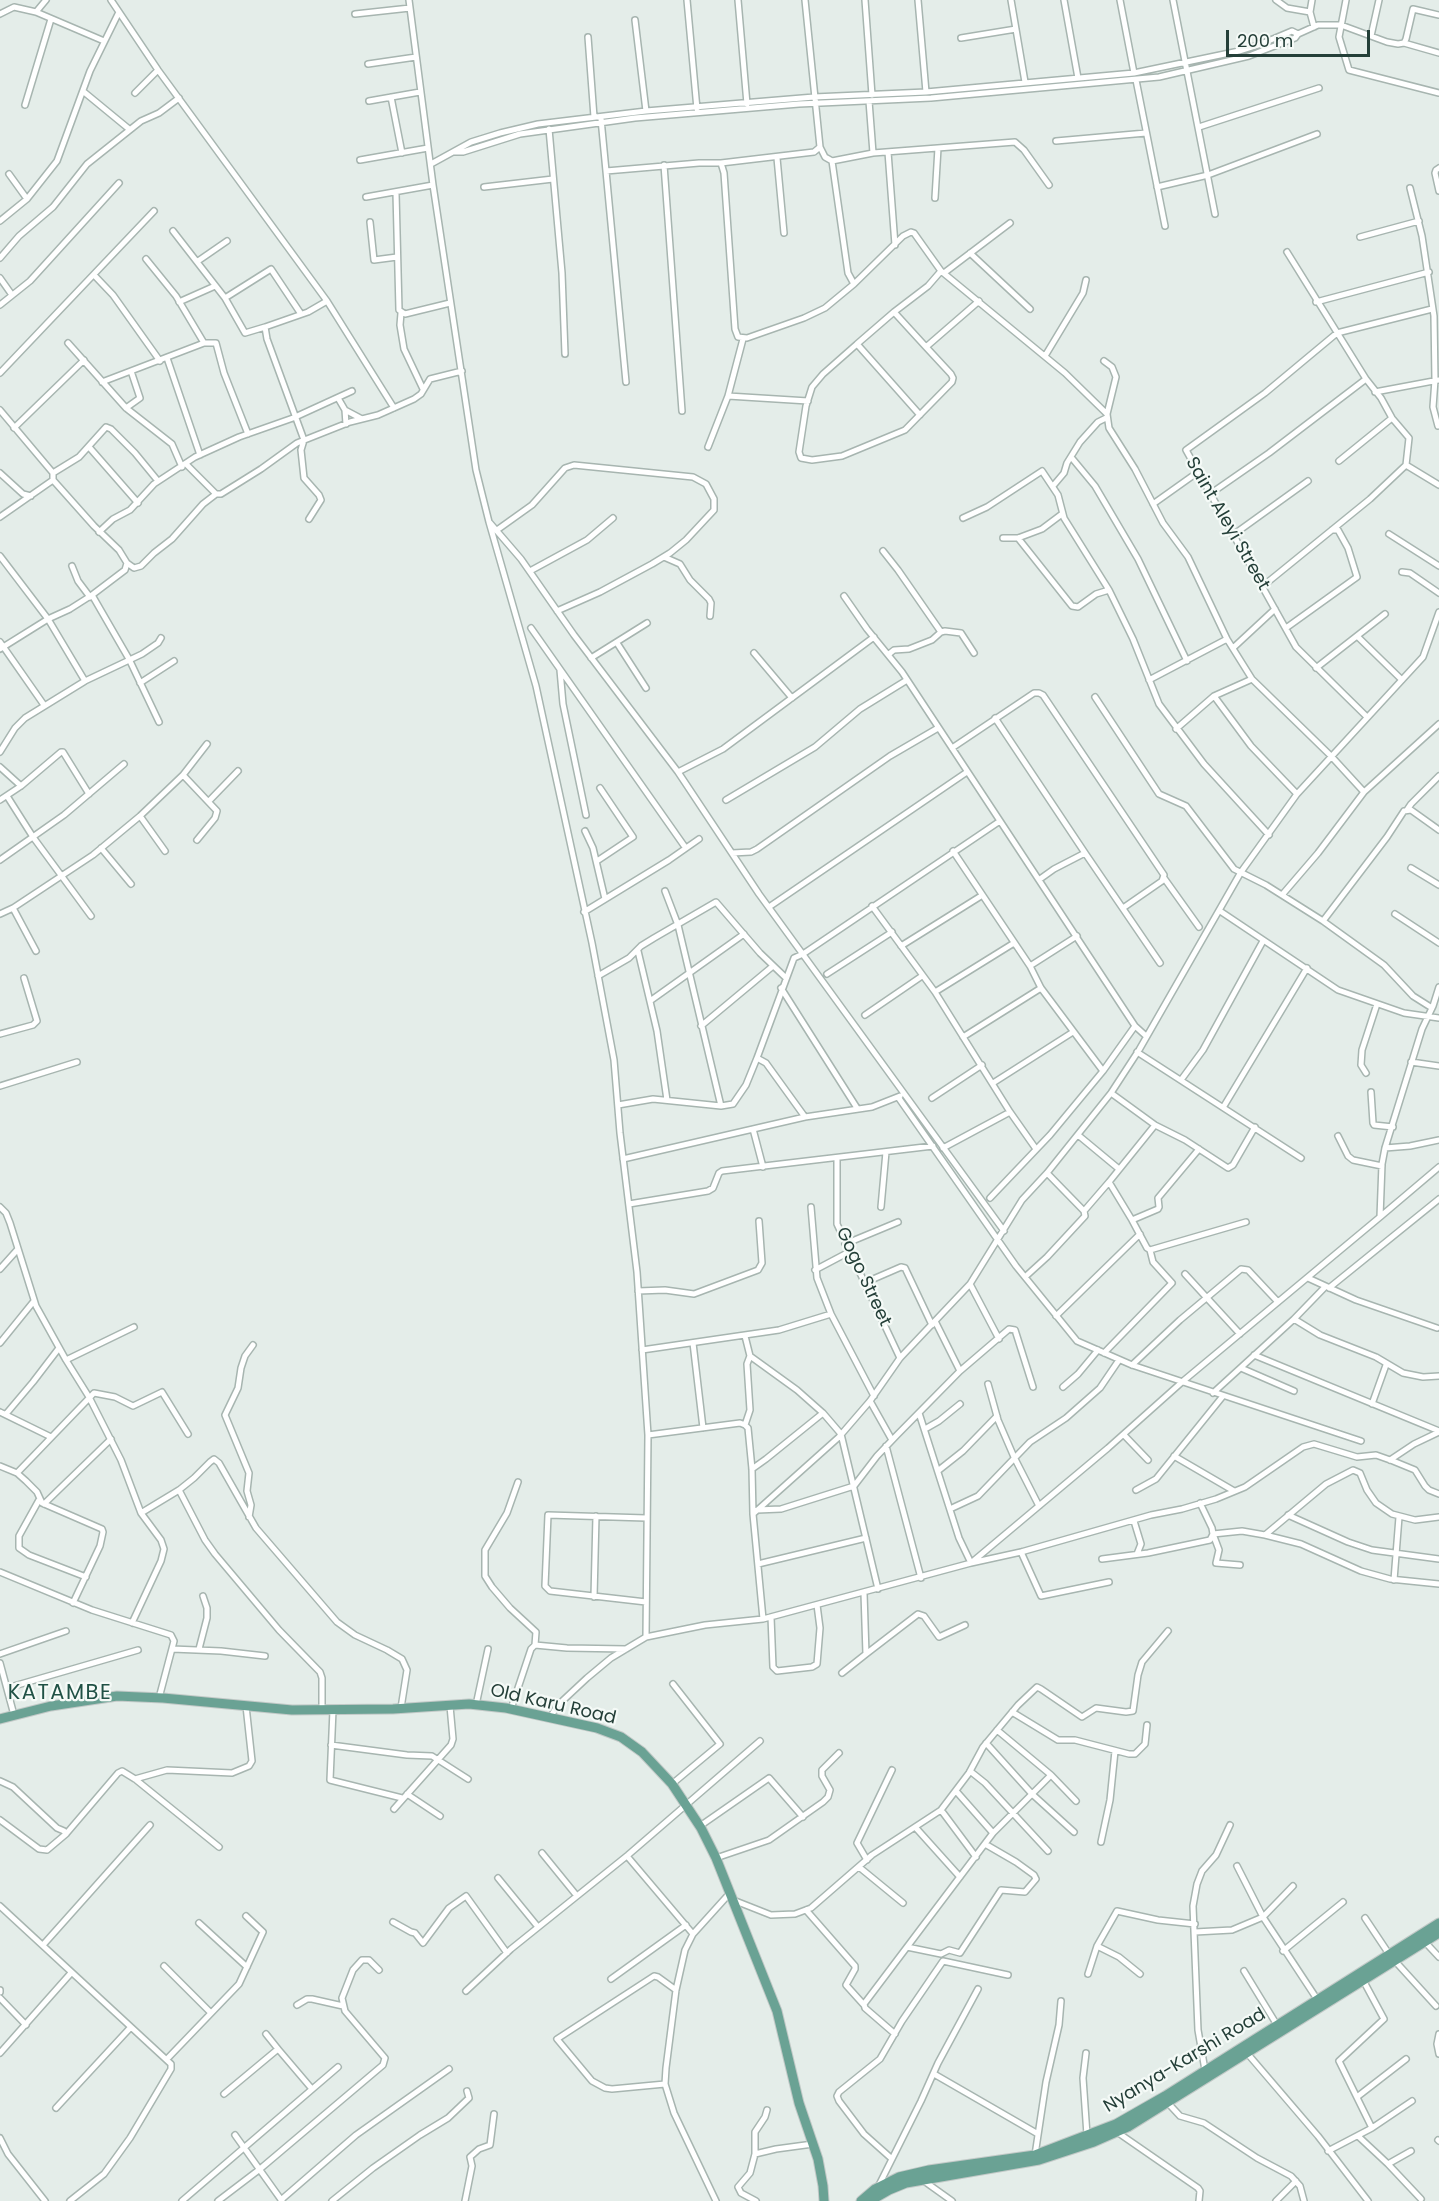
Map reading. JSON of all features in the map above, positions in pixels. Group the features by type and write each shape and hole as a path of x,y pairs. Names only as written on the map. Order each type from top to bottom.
{"main road":[{"name":"Old Karu Road","path":"0,1719 51,1706 104,1697 159,1698 322,1710 476,1705 511,1709 606,1731 621,1737 642,1752 672,1784 700,1826 716,1858 777,2012 799,2103 824,2186 824,2201"},
{"name":"Nyanya-Karshi Road","path":"861,2201 877,2188 900,2177 1035,2155 1134,2115 1247,2053 1363,1980 1439,1923"},
{"name":"Nyanya-Karshi Road","path":"870,2201 906,2183 1039,2160 1117,2132 1205,2070 1317,1999 1439,1933"}],"street":[{"path":"36,12 46,0"},
{"path":"111,0 158,70 327,301 394,408"},
{"path":"409,0 433,185 476,470 536,686 614,1060 638,1291 648,1435 646,1637"},
{"path":"687,0 697,110"},
{"path":"738,0 747,106"},
{"path":"806,0 814,100 820,147 825,157 832,161 873,153 1015,142 1024,150 1049,186"},
{"path":"865,0 872,95"},
{"path":"918,0 926,92"},
{"path":"1011,0 1025,82"},
{"path":"1064,0 1078,78"},
{"path":"1120,0 1134,73"},
{"path":"1173,0 1215,214"},
{"path":"1276,0 1287,8 1310,12"},
{"path":"1312,0 1310,12 1314,27"},
{"path":"1346,0 1339,37 1349,70 1439,93"},
{"path":"1371,36 1379,0"},
{"path":"1404,43 1407,39 1415,0"},
{"path":"0,14 14,8 36,12 104,42"},
{"path":"355,14 410,8"},
{"path":"1413,9 1439,15"},
{"path":"0,221 27,199 57,161 90,71 119,12"},
{"path":"26,105 51,19"},
{"path":"636,20 646,111"},
{"path":"431,164 464,146 500,133 538,124 1078,78 1136,80 1240,58 1280,45 1318,25 1341,25 1387,42 1404,43 1439,52"},
{"path":"961,38 1016,29"},
{"path":"814,100 869,101 1014,90 1106,79 1239,51 1292,31 1298,34"},
{"path":"588,37 606,171 626,382"},
{"path":"1239,51 1240,58"},
{"path":"368,64 416,57"},
{"path":"135,93 158,70"},
{"path":"1136,80 1165,226"},
{"path":"1014,83 1014,90"},
{"path":"1199,127 1318,88"},
{"path":"84,92 129,129"},
{"path":"369,101 420,92"},
{"path":"391,97 402,153"},
{"path":"0,258 19,236 53,207 87,164 141,120 159,113 179,98"},
{"path":"869,101 873,153"},
{"path":"456,152 464,152 502,138 599,119 646,111 697,110"},
{"path":"549,129 562,273 565,354"},
{"path":"1056,141 1146,133"},
{"path":"1157,187 1208,175 1317,134"},
{"path":"606,171 777,158 814,152 820,147"},
{"path":"360,160 428,148"},
{"path":"934,198 938,148"},
{"path":"888,152 895,245"},
{"path":"777,158 784,233"},
{"path":"832,161 848,273 854,284"},
{"path":"721,163 724,173 735,329 738,338 743,339 814,314 834,302 908,233 914,233 943,272 1065,373 1106,416"},
{"path":"664,165 682,411"},
{"path":"1439,168 1435,173 1439,191"},
{"path":"9,174 27,199"},
{"path":"484,187 553,178"},
{"path":"0,305 30,281 119,183"},
{"path":"366,197 433,185"},
{"path":"1410,188 1429,272 1432,309 1437,328 1437,380 1433,407 1438,426"},
{"path":"396,193 400,326 404,349 423,389"},
{"path":"0,373 154,211"},
{"path":"1360,237 1419,221"},
{"path":"370,222 374,260 397,258"},
{"path":"894,312 953,378 920,415 897,435 842,456 806,460 801,458 799,452 807,401 817,380 894,312 943,272 1010,223"},
{"path":"173,231 225,298 245,333 301,314 327,301"},
{"path":"198,261 227,241"},
{"path":"1263,586 1371,499 1406,465 1409,438 1392,418 1381,398 1366,379 1287,252"},
{"path":"970,253 1030,309"},
{"path":"146,260 179,302 204,343"},
{"path":"225,298 271,269 301,314"},
{"path":"1316,302 1429,272"},
{"path":"94,275 113,295 160,360"},
{"path":"0,278 12,295"},
{"path":"1045,356 1083,293 1086,280"},
{"path":"179,302 215,286"},
{"path":"926,347 979,301"},
{"path":"401,313 450,303"},
{"path":"1337,333 1432,309"},
{"path":"265,327 267,339 304,440 301,450 304,478 321,500 309,519"},
{"name":"Saint Aleyi Street","path":"1337,333 1265,393 1188,447 1186,453 1296,647 1367,717"},
{"path":"708,447 728,396 743,339"},
{"path":"68,343 126,408 172,444 184,465 216,494"},
{"path":"102,382 204,343 216,344 224,373 248,434"},
{"path":"857,344 920,415"},
{"path":"167,358 200,455"},
{"path":"14,428 84,360"},
{"path":"1104,361 1112,367 1116,377 1106,416 1109,429 1135,469 1163,522 1188,557 1227,639 1252,679 1331,756 1364,792"},
{"path":"0,410 53,473 53,480 134,568 141,566 154,552 172,539 203,504 216,494 221,494 261,469 297,443 394,408 417,397 430,379 462,370"},
{"path":"126,408 140,398 131,371"},
{"path":"1210,494 1269,453 1366,379"},
{"path":"1375,392 1437,380"},
{"path":"99,532 113,519 138,504 158,481 200,455 295,417 352,391"},
{"path":"728,396 807,401"},
{"path":"338,398 345,410 346,424"},
{"path":"345,410 362,419"},
{"path":"1053,486 1064,472 1080,442 1106,416"},
{"path":"1339,461 1392,418"},
{"path":"53,473 79,457 105,428 111,429 158,481"},
{"path":"89,447 138,504"},
{"path":"1071,457 1095,486 1132,549 1187,661"},
{"path":"497,530 532,505 565,468 574,465 699,479 710,490 714,500 714,510 686,540 664,557 600,592 557,611"},
{"path":"1406,465 1439,485"},
{"path":"963,518 987,507 1042,471 1053,486 1062,514 1109,590 1133,639 1159,704 1204,764 1269,835"},
{"path":"1153,504 1198,472"},
{"path":"1,476 23,494 31,496"},
{"path":"0,517 53,480"},
{"path":"1233,535 1308,481"},
{"path":"23,494 23,502"},
{"path":"1003,538 1018,538 1042,529 1062,514"},
{"path":"530,571 587,540 613,518"},
{"path":"489,522 530,571 591,658 678,772 769,907 1004,1231"},
{"path":"1286,628 1356,577 1348,548 1338,530 1332,530"},
{"path":"1389,534 1439,566"},
{"path":"1018,538 1072,606 1078,607 1095,594 1109,590"},
{"path":"883,551 941,632"},
{"path":"664,557 680,564 690,580 709,599 710,616"},
{"path":"1,559 48,619 85,681"},
{"path":"44,705 1,646 91,596 125,570 127,563"},
{"path":"72,566 78,581 91,596 129,659 159,722"},
{"path":"1402,572 1410,573 1439,593"},
{"path":"844,596 907,680 1135,1026 1146,1036"},
{"path":"1233,648 1275,609"},
{"path":"1316,668 1385,614"},
{"path":"755,1512 841,1434 872,1399 900,1358 970,1284 1022,1200 1112,1093 1241,872 1298,794 1423,657 1439,614"},
{"path":"591,658 647,623"},
{"path":"531,628 686,847"},
{"path":"889,654 894,650 909,649 932,640 941,632 961,633 974,653"},
{"path":"1357,636 1402,680"},
{"path":"678,772 723,749 874,637"},
{"path":"0,752 17,725 44,705 85,681 142,654 158,643 161,638"},
{"path":"1149,681 1227,639"},
{"path":"618,643 646,688"},
{"path":"754,653 792,698"},
{"path":"140,683 174,661"},
{"path":"559,669 563,704 586,815"},
{"path":"1176,729 1214,696 1252,679"},
{"path":"726,800 815,747 860,709 907,680"},
{"path":"952,748 1036,693 1043,695 1199,927"},
{"path":"1214,696 1251,746 1298,794"},
{"path":"1095,697 1159,794 1186,806 1234,869 1323,921 1384,965 1413,996 1432,1008"},
{"path":"995,718 1160,963"},
{"path":"1282,895 1318,853 1364,792 1439,724"},
{"path":"732,853 751,852 757,849 890,756 938,728"},
{"path":"0,914 13,908 101,848 140,816 183,775 207,744"},
{"path":"0,800 62,752 89,794"},
{"path":"0,860 64,815 124,764"},
{"path":"0,767 21,786"},
{"path":"209,801 238,771"},
{"path":"769,907 967,772"},
{"path":"183,775 217,811 217,815 197,840"},
{"path":"1323,921 1404,811 1439,776"},
{"path":"597,861 633,837 600,788"},
{"path":"7,796 33,837 91,915"},
{"path":"1407,810 1411,810 1439,830"},
{"path":"140,816 165,851"},
{"path":"618,1105 653,1099 721,1106 734,1104 757,1058 793,958 803,954 872,906 936,866 953,851 1000,821"},
{"path":"585,831 597,861 605,899"},
{"path":"584,912 699,839"},
{"path":"101,848 131,884"},
{"path":"953,851 1030,966 1041,988 1103,1071"},
{"path":"1040,879 1085,853"},
{"path":"1411,868 1439,885"},
{"path":"1123,908 1164,878"},
{"path":"665,891 678,925 721,1106"},
{"path":"901,946 981,896"},
{"path":"598,976 638,951 641,946 717,902 785,977"},
{"path":"872,906 934,992 1036,1149"},
{"path":"13,908 36,951"},
{"path":"1220,911 1307,968 1328,985 1404,1013 1439,1018"},
{"path":"1395,914 1439,943"},
{"path":"827,974 892,932"},
{"path":"650,1001 744,934"},
{"path":"1030,966 1077,936"},
{"path":"1181,1080 1203,1050 1263,940"},
{"path":"934,992 1014,943"},
{"path":"638,951 657,1031 667,1100"},
{"path":"701,1026 773,966"},
{"path":"1224,1106 1307,968"},
{"path":"865,1015 922,976"},
{"path":"0,1034 33,1025 37,1021 24,978"},
{"path":"1380,1217 1385,1148 1411,1062 1439,987"},
{"path":"781,988 857,1108"},
{"path":"963,1037 1041,988"},
{"path":"1365,1073 1361,1065 1362,1050 1377,1004"},
{"path":"990,1198 1103,1071 1135,1026"},
{"path":"993,1083 1073,1032"},
{"path":"1137,1052 1224,1106 1301,1158"},
{"path":"757,1058 769,1066 805,1117"},
{"path":"0,1086 77,1062"},
{"path":"1411,1062 1439,1066"},
{"path":"932,1098 982,1065"},
{"path":"1371,1092 1374,1125 1393,1127"},
{"path":"1112,1093 1155,1125 1228,1168 1233,1165 1255,1127"},
{"path":"623,1159 805,1117 872,1107 905,1095"},
{"path":"898,1097 1025,1277 1077,1341 1132,1365 1361,1441"},
{"path":"629,1204 708,1191 713,1188 722,1171 942,1147 1010,1112"},
{"path":"1084,1211 1155,1125"},
{"path":"753,1129 763,1167"},
{"path":"1078,1135 1119,1169"},
{"path":"1338,1137 1348,1156 1353,1160 1382,1166"},
{"path":"1385,1148 1439,1140"},
{"path":"1132,1220 1158,1209 1158,1198 1199,1149"},
{"path":"881,1207 886,1152"},
{"name":"Gogo Street","path":"837,1158 836,1221 900,1358"},
{"path":"971,1563 1124,1435 1182,1382 1439,1167"},
{"path":"1025,1277 1085,1216 1084,1211 1047,1173"},
{"path":"1062,1387 1082,1371 1172,1282 1153,1262 1150,1250 1109,1182"},
{"path":"1213,1393 1327,1288 1439,1199"},
{"path":"0,1207 6,1213 10,1223 34,1301 89,1397 111,1439 141,1513 161,1540 164,1549 161,1561 132,1623"},
{"path":"811,1207 815,1270 831,1314 892,1440"},
{"path":"638,1291 665,1290 694,1294 758,1270 762,1263 759,1221"},
{"path":"845,1244 898,1222"},
{"path":"1150,1250 1246,1222"},
{"path":"1056,1316 1140,1234"},
{"path":"0,1269 18,1248"},
{"path":"815,1270 849,1252"},
{"path":"864,1283 901,1267 905,1268 960,1371"},
{"path":"1132,1365 1241,1269 1245,1268 1278,1302"},
{"path":"1185,1274 1240,1334"},
{"path":"1308,1278 1356,1300 1437,1328"},
{"path":"970,1284 999,1339"},
{"path":"0,1343 34,1301"},
{"path":"642,1350 778,1330 831,1314"},
{"path":"1294,1319 1320,1335 1376,1357 1402,1373 1423,1377 1439,1376"},
{"path":"66,1360 134,1327"},
{"path":"755,1512 781,1509 854,1486 886,1446 960,1371 1010,1329 1015,1330 1033,1387"},
{"path":"745,1336 750,1356 747,1364 750,1410 745,1425"},
{"path":"693,1343 703,1428"},
{"path":"249,1517 251,1505 247,1491 249,1473 225,1415 238,1388 240,1368 253,1345"},
{"path":"51,1437 3,1413 33,1383 59,1348"},
{"path":"1254,1355 1439,1432"},
{"path":"750,1356 823,1413 841,1434 878,1589"},
{"path":"950,1509 978,1496 1030,1442 1066,1418 1100,1388 1119,1360"},
{"path":"1372,1404 1386,1365"},
{"path":"1241,1368 1294,1391"},
{"path":"988,1384 997,1416 1014,1457 1040,1506"},
{"path":"17,1473 94,1393 115,1397 133,1406 162,1392 188,1434"},
{"path":"1136,1490 1156,1479 1223,1396"},
{"path":"925,1428 939,1421 960,1404"},
{"path":"752,1468 766,1460 823,1413"},
{"path":"920,1413 959,1538 971,1563"},
{"path":"939,1470 963,1451 997,1416"},
{"path":"648,1435 740,1423 748,1428 763,1619"},
{"path":"1390,1460 1414,1444 1439,1432"},
{"path":"1124,1435 1148,1460"},
{"path":"86,1577 29,1555 20,1548 19,1536 41,1502 111,1439"},
{"path":"550,1718 569,1693 611,1658 646,1637 705,1625 763,1619 1200,1503 1251,1483 1303,1448 1314,1444 1357,1457 1376,1455 1390,1460 1414,1470 1429,1490 1439,1494"},
{"path":"886,1446 921,1578"},
{"path":"1174,1456 1234,1491"},
{"path":"141,1513 178,1490 214,1459 219,1463 249,1517 346,1630 395,1653 402,1659 407,1671 401,1708"},
{"path":"0,1466 17,1473 37,1492 41,1502 102,1529 100,1546 73,1603"},
{"path":"1265,1535 1326,1485 1353,1470 1360,1473 1367,1490 1376,1503 1399,1517 1415,1520 1439,1517"},
{"path":"518,1482 507,1512 485,1550 485,1576 510,1608 536,1632 536,1645"},
{"path":"178,1490 214,1554 279,1630 320,1672 322,1710"},
{"path":"1200,1503 1219,1550 1216,1563 1240,1565"},
{"path":"646,1518 548,1515 545,1586 550,1591 646,1602"},
{"path":"1288,1515 1362,1547 1397,1555 1439,1559"},
{"path":"594,1597 596,1516"},
{"path":"1394,1580 1399,1517"},
{"path":"1134,1521 1141,1544 1137,1554"},
{"path":"1214,1534 1242,1531 1265,1535 1301,1544 1361,1571 1394,1580 1439,1584"},
{"path":"1102,1559 1206,1541 1210,1540 1214,1534"},
{"path":"758,1564 866,1538"},
{"path":"1021,1552 1041,1596 1109,1582"},
{"path":"0,1572 73,1603 171,1635 174,1641 159,1698"},
{"path":"864,1593 866,1654"},
{"path":"199,1649 207,1618 203,1596"},
{"path":"771,1617 772,1667 777,1671 812,1667 817,1664 820,1628 817,1605"},
{"path":"842,1673 918,1614 924,1616 939,1637 965,1624"},
{"path":"0,1654 66,1631"},
{"path":"716,2201 674,2113 665,2084 676,1990 685,1950 693,1934 731,1896 771,1915 795,1914 806,1910 867,1860 941,1810 970,1771 972,1763 986,1743 1036,1687 1082,1717 1096,1708 1126,1712 1133,1710 1142,1662 1168,1631"},
{"path":"511,1709 531,1649 536,1645 626,1649"},
{"path":"171,1649 199,1649 265,1656"},
{"path":"476,1705 488,1649"},
{"path":"7,1688 138,1650"},
{"path":"0,1663 14,1715"},
{"path":"672,1784 720,1744 673,1684"},
{"path":"135,1779 167,1770 232,1773 249,1766 252,1761 246,1706"},
{"path":"394,1809 451,1745 453,1739 450,1706"},
{"path":"333,1710 330,1780 405,1796 440,1816"},
{"path":"1012,1712 1058,1740 1075,1740 1135,1754 1142,1749 1147,1737 1147,1725"},
{"path":"997,1730 1051,1776 1076,1801"},
{"path":"466,1991 507,1953 627,1856 760,1741"},
{"path":"986,1743 1032,1794 1074,1832"},
{"path":"331,1745 407,1755 427,1755 468,1779"},
{"path":"1101,1842 1110,1800 1115,1751"},
{"path":"716,1858 769,1840 828,1797 830,1790 822,1776 822,1770 840,1753"},
{"path":"867,1860 857,1843 892,1770"},
{"path":"0,1820 43,1851 47,1850 66,1834 122,1771 219,1847"},
{"path":"970,1771 985,1783 1012,1815 1048,1851"},
{"path":"864,2005 993,1833 1051,1776"},
{"path":"700,1826 769,1778 802,1817"},
{"path":"0,1781 13,1787 66,1834"},
{"path":"956,1791 993,1833"},
{"path":"941,1810 975,1857"},
{"path":"43,1945 150,1825"},
{"path":"1205,2070 1198,2030 1194,1906 1197,1884 1202,1871 1216,1855 1230,1825"},
{"path":"916,1828 960,1877"},
{"path":"907,1947 940,1954 949,1950 960,1953 1001,1890 1025,1892 1036,1879 1016,1862 985,1844"},
{"path":"542,1853 577,1896"},
{"path":"627,1856 693,1934"},
{"path":"1237,1866 1283,1951 1317,1999"},
{"path":"859,1867 903,1903"},
{"path":"498,1878 538,1927"},
{"path":"1195,1932 1232,1930 1263,1917 1293,1886"},
{"path":"393,1922 415,1933 423,1943 449,1908 466,1896 507,1953"},
{"path":"1283,1951 1343,1902"},
{"path":"0,1906 171,2064 171,2069 130,2138 104,2174 70,2201"},
{"path":"806,1910 855,1966 846,1985 895,2034"},
{"path":"1088,1974 1097,1946 1116,1911 1158,1920 1195,1924"},
{"path":"167,2059 239,1984 263,1932 246,1916"},
{"path":"1365,1918 1392,1957 1436,2006"},
{"path":"199,1923 247,1967"},
{"path":"611,1979 686,1925"},
{"path":"1425,1942 1439,1957"},
{"path":"1097,1946 1119,1957 1140,1974"},
{"path":"218,2201 260,2169 385,2061 343,2006 342,1998 358,1963 369,1959 379,1970"},
{"path":"892,2159 864,2134 837,2096 847,2085 876,2064 943,1961 1008,1975"},
{"path":"164,1966 210,2012"},
{"path":"1244,1971 1276,2025"},
{"path":"0,2053 71,1973"},
{"path":"665,2084 605,2088 592,2081 557,2039 654,1976 676,1990"},
{"path":"1363,1980 1384,2014 1384,2019 1339,2061 1372,2128"},
{"path":"877,2188 978,1989"},
{"path":"0,1998 26,2025"},
{"path":"297,2005 307,1999 312,1999 343,2006"},
{"path":"1035,2155 1046,2082 1059,2025 1061,2001"},
{"path":"56,2108 130,2028"},
{"path":"266,2034 312,2089"},
{"path":"1439,2034 1437,2044 1439,2054"},
{"path":"224,2094 278,2049"},
{"path":"1086,2053 1083,2087 1087,2135"},
{"path":"1247,2053 1318,2136 1368,2201"},
{"path":"1357,2097 1406,2060"},
{"path":"182,2201 338,2067"},
{"path":"235,2135 281,2200 356,2135 450,2069"},
{"path":"934,2074 1038,2134"},
{"path":"332,2201 373,2168 448,2118 469,2098 467,2091"},
{"path":"1166,2099 1180,2116 1204,2123 1257,2158 1284,2171 1296,2181 1304,2194 1304,2201"},
{"path":"1328,2151 1372,2128 1412,2101"},
{"path":"756,2201 741,2193 738,2187 750,2173 755,2154 756,2132 767,2110"},
{"path":"465,2201 472,2166 470,2157 479,2149 490,2145 494,2114"},
{"path":"1117,2132 1198,2188 1199,2201"},
{"path":"1358,2136 1421,2199"},
{"path":"0,2138 8,2154 45,2201"},
{"path":"755,2154 813,2144"},
{"path":"1388,2164 1411,2151"},
{"path":"923,2180 952,2201"},
{"path":"1276,2201 1296,2181"}],"district":[{"name":"KATAMBE","path":"60,1694"}]}
